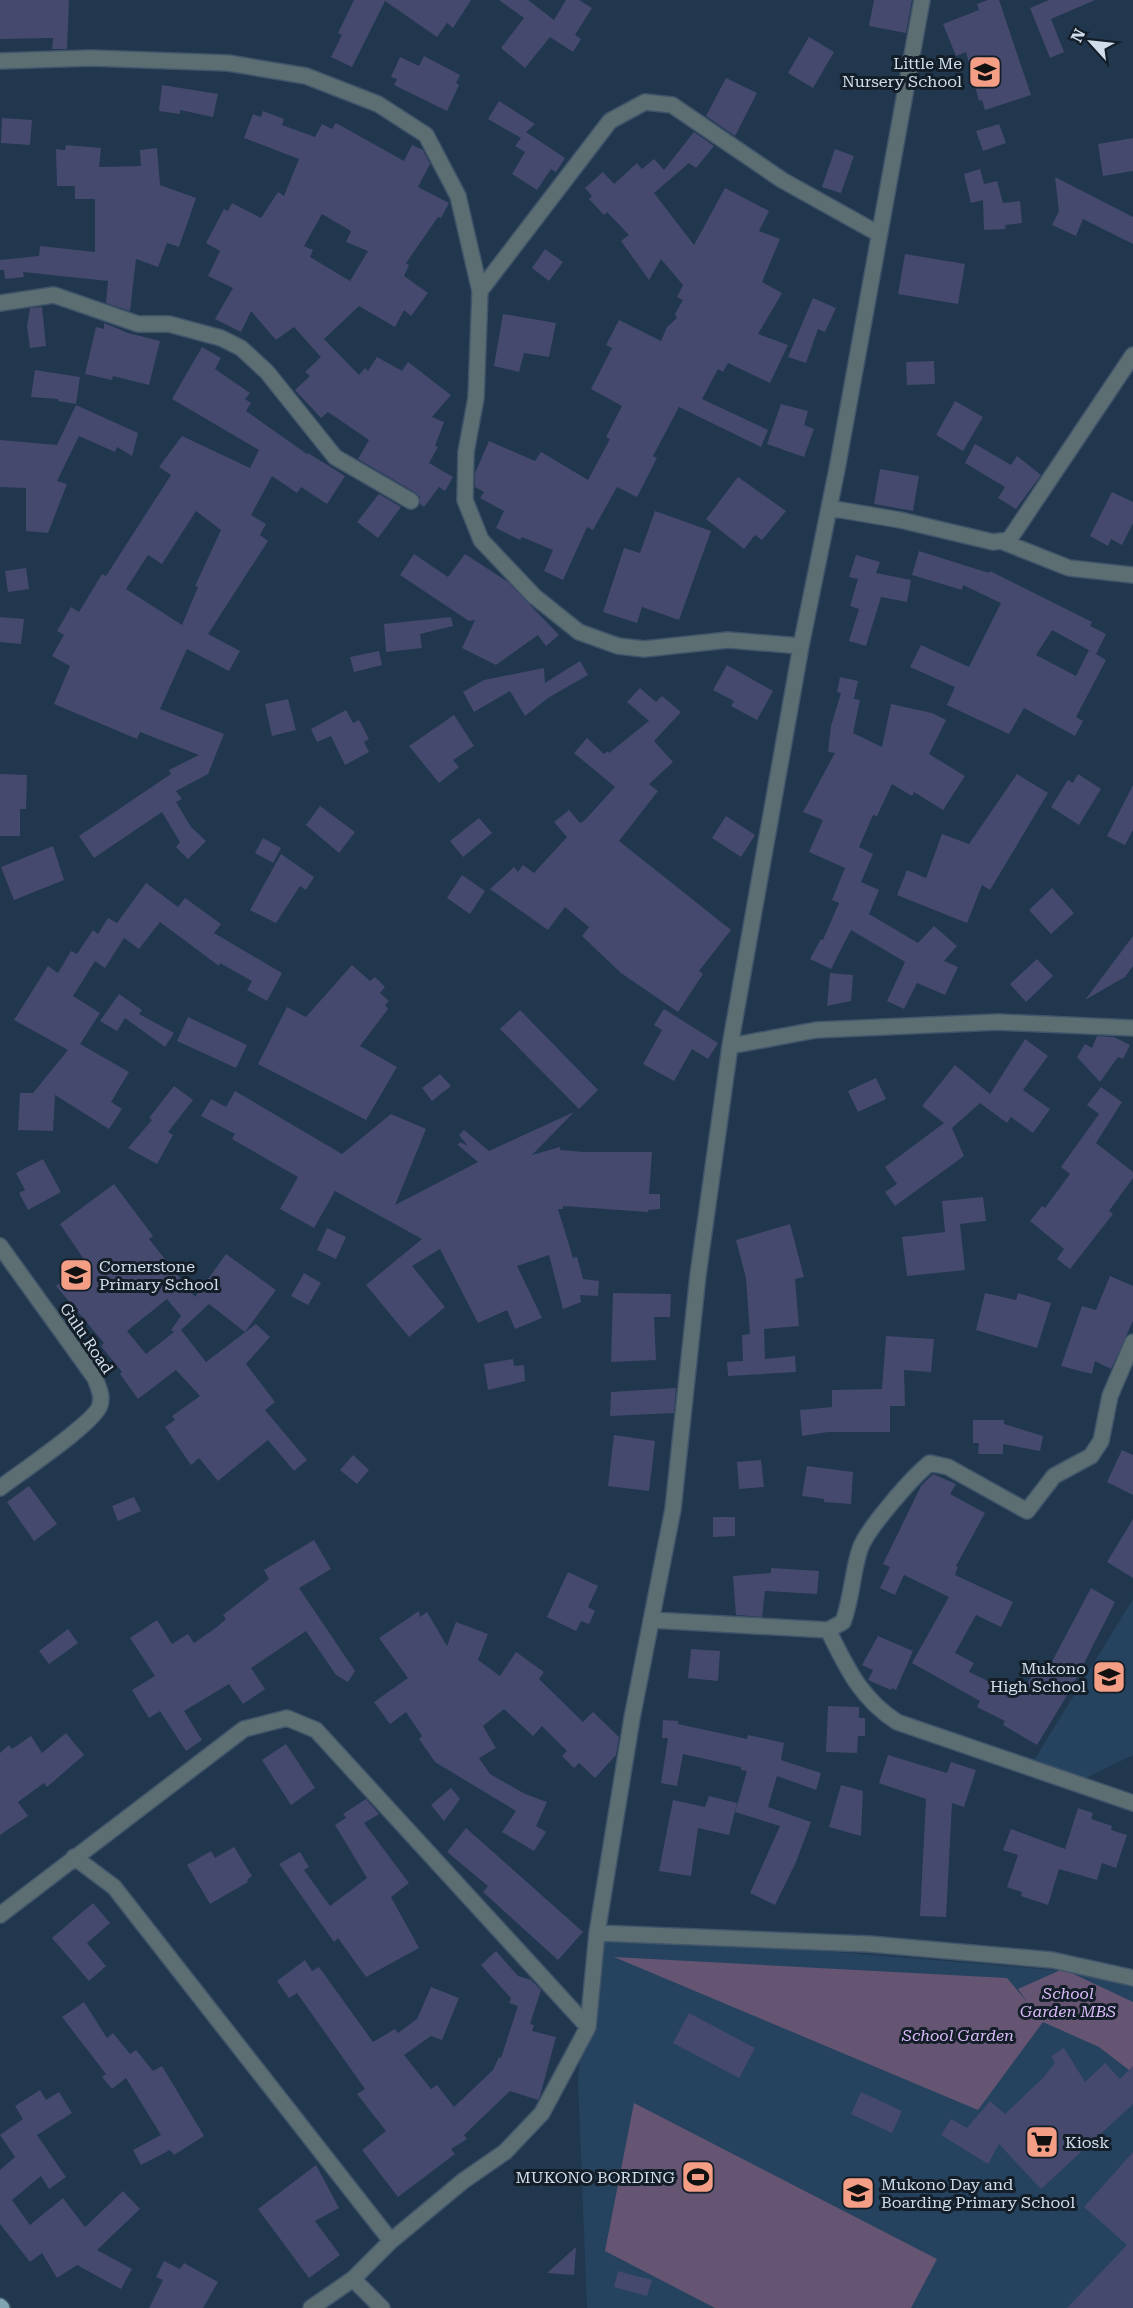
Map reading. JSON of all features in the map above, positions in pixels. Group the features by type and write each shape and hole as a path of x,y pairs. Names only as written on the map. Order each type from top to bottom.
{"street":[{"path":"311,2308 353,2279 391,2241 464,2181 505,2152 542,2113 588,2027 597,1933 630,1730 673,1509 698,1275 730,1046 801,646 829,508 922,0"},
{"path":"0,62 91,58 228,63 306,76 378,104 426,135 458,196 480,291 476,398 466,452 465,500 481,540 534,596 579,632 618,646 644,649 728,640 801,646"},
{"path":"480,291 610,121 645,102 672,105 782,180 879,234"},
{"path":"0,303 54,296 138,324 169,324 221,338 241,348 267,372 335,457 411,501"},
{"path":"829,508 900,520 993,542 1009,540 1133,355"},
{"path":"1001,541 1069,568 1133,575"},
{"path":"730,1046 816,1030 998,1022 1133,1028"},
{"name":"Gulu Road","path":"0,1246 95,1378 102,1396 100,1408 82,1426 0,1488"},
{"path":"651,1620 828,1630 843,1622 850,1605 855,1566 861,1546 916,1474 930,1463 948,1467 1027,1511 1054,1476 1091,1456 1101,1441 1110,1396 1133,1342"},
{"path":"828,1630 853,1679 877,1709 897,1722 1133,1803"},
{"path":"0,1915 244,1729 287,1718 316,1730 588,2027"},
{"path":"74,1857 114,1887 391,2241"},
{"path":"597,1933 868,1944 1052,1960 1133,1978"},
{"path":"353,2279 382,2308"}],"shaded area":[{"name":"Mukono High School","path":"1133,1599 1133,1755 1080,1781 1028,1770"},
{"name":"Mukono Day and Boarding Primary School","path":"591,1932 1126,1976 1133,1980 1133,2308 587,2308 578,2080"}],"green space":[{"name":"School Garden","path":"614,1957 1007,1978 1028,2003 1018,1989 1063,1969 1133,2002 1133,2073 1099,2047 1043,2022 978,2110"},
{"name":"MUKONO BORDING","path":"634,2103 937,2259 911,2308 715,2308 605,2251"}],"building":[{"path":"0,0 69,0 67,49 52,49 53,38 0,39"},
{"path":"354,0 471,0 453,28 447,23 437,37 385,1 352,67 331,57 342,35 338,33"},
{"path":"499,0 528,0 554,20 566,0 579,0 592,8 575,35 581,39 573,52 550,37 525,68 501,48 524,18"},
{"path":"874,0 912,0 906,33 869,26"},
{"path":"988,0 999,0 1031,95 985,110 982,100 979,101 966,52 956,56 943,24 979,10 977,4"},
{"path":"1049,0 1095,0 1051,19 1064,52 1050,58 1030,8"},
{"path":"809,37 834,52 813,88 788,73"},
{"path":"424,56 460,75 456,83 459,85 447,111 394,85 397,79 391,77 400,57 419,66"},
{"path":"726,78 757,93 735,136 706,116"},
{"path":"162,85 218,94 213,117 180,110 180,114 159,111"},
{"path":"499,101 535,124 526,132 565,158 556,172 551,169 537,190 512,174 525,152 515,146 521,138 488,119"},
{"path":"263,111 284,119 282,125 315,137 322,124 332,129 336,123 404,161 412,145 423,150 430,164 418,187 449,203 441,218 438,217 406,263 409,265 404,276 428,293 411,316 404,310 395,327 359,306 324,339 359,375 365,368 368,371 377,357 402,371 408,362 451,395 432,417 444,422 435,446 438,447 429,463 453,477 445,491 439,487 424,507 420,504 420,497 416,493 358,459 369,440 328,412 321,418 295,390 310,376 305,372 321,357 294,327 276,340 251,311 241,332 215,319 233,288 208,276 220,251 206,243 224,209 228,211 232,203 261,218 278,192 284,196 299,159 244,138 253,114 261,117","holes":["322,214 351,231 346,242 368,251 350,281 310,257 313,250 304,246"]},
{"path":"2,118 32,120 30,145 1,143"},
{"path":"999,124 1006,143 983,151 976,131"},
{"path":"694,132 714,146 696,168 689,163 654,193 694,245 725,188 769,211 759,231 780,239 762,282 782,293 758,334 788,345 770,383 728,363 723,372 718,369 702,399 768,430 761,447 679,407 653,456 657,458 637,497 617,487 593,530 587,527 563,580 544,571 553,550 522,537 520,540 496,528 504,511 480,498 484,492 475,487 475,473 489,441 535,461 541,452 588,480 610,439 606,437 622,406 591,389 612,348 606,345 619,320 661,341 667,327 677,318 675,314 683,300 677,297 683,285 661,259 649,280 621,241 629,235 607,212 604,215 589,199 592,196 585,188 603,172 614,184 637,163 642,169 654,159 664,170"},
{"path":"1133,138 1133,171 1103,176 1098,144"},
{"path":"66,145 101,148 99,167 141,166 140,150 157,148 160,185 196,198 179,247 167,243 158,267 136,259 130,311 106,303 108,281 23,272 24,277 5,279 4,270 0,270 0,260 39,256 40,246 95,252 95,199 75,199 75,186 57,186 56,149 65,150"},
{"path":"835,149 854,156 841,193 822,187"},
{"path":"980,169 984,184 997,181 1003,203 1020,201 1022,223 1005,225 1006,229 984,230 983,200 971,203 964,174"},
{"path":"1055,177 1133,217 1133,244 1083,219 1076,236 1052,225 1059,211"},
{"path":"545,249 563,262 549,281 532,268"},
{"path":"905,254 965,264 958,304 898,294"},
{"path":"813,298 836,308 825,332 818,329 806,363 788,357"},
{"path":"42,307 46,346 30,348 27,327 30,308"},
{"path":"503,314 556,323 549,357 524,353 519,372 494,366"},
{"path":"104,323 128,333 160,341 149,385 113,376 112,380 85,374 96,327 104,329"},
{"path":"202,347 221,358 215,369 250,393 245,399 251,403 246,411 307,454 345,476 327,504 301,487 297,493 272,476 251,515 266,524 260,535 268,541 208,634 240,651 229,671 187,649 160,709 224,734 208,774 176,791 182,799 176,802 191,827 206,841 188,859 176,847 180,842 162,812 94,858 79,836 171,774 169,770 199,755 140,732 137,739 54,704 70,666 52,656 64,635 57,631 71,607 79,612 102,574 106,576 171,475 159,467 182,436 250,468 259,450 172,399","holes":["196,511 221,530 195,586 198,587 182,625 126,589 148,555 162,564"]},
{"path":"934,361 935,384 907,385 906,362"},
{"path":"35,370 80,377 76,404 58,401 58,399 31,397"},
{"path":"955,401 983,417 963,451 936,435"},
{"path":"781,404 808,411 804,425 814,429 804,457 767,444"},
{"path":"76,405 138,433 132,456 117,447 115,452 79,436 57,481 67,484 48,533 26,531 26,488 0,487 0,440 57,445"},
{"path":"975,444 1011,465 1017,456 1041,475 1016,509 998,498 1005,487 965,463"},
{"path":"880,469 919,476 913,511 874,504"},
{"path":"738,477 786,511 762,540 755,535 744,549 706,519"},
{"path":"1112,492 1133,502 1133,523 1122,545 1111,539 1108,546 1090,536"},
{"path":"379,494 401,507 378,538 357,522"},
{"path":"655,511 711,531 679,620 642,607 637,623 603,612 624,548 640,553"},
{"path":"919,551 989,573 990,571 1092,622 1090,626 1106,634 1096,654 1093,653 1106,660 1076,717 1083,721 1075,736 1024,708 1009,734 947,705 955,687 910,667 921,645 969,667 1001,603 963,585 962,590 912,575","holes":["1052,630 1089,650 1076,676 1036,655"]},
{"path":"414,554 448,577 465,554 508,582 559,635 546,646 538,635 496,665 462,648 475,620 469,621 400,575"},
{"path":"856,555 880,562 876,573 911,580 907,602 881,597 866,646 849,641 859,609 850,606 858,579 849,577"},
{"path":"26,568 29,589 8,592 5,571"},
{"path":"0,617 24,619 21,644 0,642"},
{"path":"451,617 453,626 420,634 422,648 386,652 384,624"},
{"path":"379,651 382,665 354,672 350,657"},
{"path":"580,661 588,675 548,698 525,716 510,691 474,712 463,692 484,680 544,668 545,683"},
{"path":"727,665 773,691 757,720 731,706 734,701 713,690"},
{"path":"840,677 858,681 854,699 860,700 853,733 882,747 891,704 932,713 946,720 929,754 965,776 943,810 914,792 912,796 892,784 877,816 873,815 859,847 873,854 861,882 879,890 869,914 918,943 934,926 957,946 944,961 958,967 945,995 917,983 904,1009 887,1001 905,962 851,930 831,969 810,959 821,939 823,940 839,903 832,900 845,868 809,852 823,820 803,812 835,753 828,752 831,726 841,693 837,692"},
{"path":"640,688 656,702 662,696 681,712 654,741 673,762 649,784 658,791 619,841 731,930 699,971 703,974 678,1012 621,973 582,936 589,927 565,907 548,930 490,889 514,867 518,872 523,865 534,873 567,837 554,822 569,810 580,823 584,821 615,787 574,753 587,738 604,754 608,751 609,753 649,721 627,702"},
{"path":"288,699 296,730 272,736 265,704"},
{"path":"346,710 353,723 359,720 369,739 364,742 369,752 345,765 331,736 317,742 311,729"},
{"path":"454,715 474,746 453,760 459,767 439,783 409,746"},
{"path":"0,774 27,775 26,809 20,809 20,836 0,836"},
{"path":"1017,774 1048,793 990,890 982,885 967,923 897,895 907,870 926,878 942,834 969,844"},
{"path":"1078,774 1101,789 1079,825 1051,807 1068,780 1073,783"},
{"path":"1133,785 1133,830 1125,845 1107,836"},
{"path":"320,806 355,832 339,853 306,825"},
{"path":"726,816 755,835 741,857 712,838"},
{"path":"479,818 492,833 463,857 450,841"},
{"path":"263,838 281,848 273,863 255,853"},
{"path":"53,846 64,880 14,900 1,867"},
{"path":"281,854 314,877 306,890 300,886 276,923 250,910"},
{"path":"462,875 485,891 470,914 447,898"},
{"path":"146,883 178,907 185,898 221,924 214,933 282,973 267,1001 247,990 252,981 220,963 219,966 160,922 139,949 124,938 105,968 95,961 73,996 100,1013 80,1044 129,1072 111,1102 122,1109 109,1129 55,1095 53,1131 18,1130 20,1093 33,1093 68,1050 14,1020 48,966 58,973 71,951 77,954 93,930 98,934 108,918 117,923"},
{"path":"1052,888 1074,913 1051,934 1029,910"},
{"path":"1133,936 1133,966 1125,977 1085,1000"},
{"path":"1037,959 1053,976 1026,1002 1010,984"},
{"path":"352,965 370,981 375,977 385,987 380,993 389,1001 385,1005 388,1009 360,1046 397,1067 366,1120 258,1064 287,1007 306,1017"},
{"path":"830,973 853,975 851,1001 827,1006"},
{"path":"119,994 142,1010 139,1014 174,1033 165,1047 125,1018 117,1031 100,1021"},
{"path":"664,1009 718,1043 708,1059 692,1049 674,1081 643,1064 662,1030 654,1025"},
{"path":"520,1010 598,1090 579,1109 500,1029"},
{"path":"188,1017 247,1045 236,1068 177,1041"},
{"path":"1097,1036 1114,1037 1130,1045 1123,1059 1118,1057 1100,1082 1077,1057 1085,1044 1092,1048"},
{"path":"1025,1039 1048,1056 1023,1090 1050,1109 1033,1133 1011,1117 1007,1123 980,1103 952,1128 964,1156 895,1206 885,1192 897,1184 885,1167 944,1123 922,1106 955,1065 990,1094"},
{"path":"440,1074 451,1086 432,1101 422,1088"},
{"path":"876,1078 886,1099 858,1112 848,1091"},
{"path":"174,1086 193,1100 168,1132 173,1135 157,1164 128,1148 152,1120 149,1118"},
{"path":"1101,1087 1122,1102 1096,1143 1133,1172 1133,1178 1109,1211 1113,1214 1070,1269 1057,1259 1064,1249 1030,1221 1042,1206 1045,1208 1070,1174 1061,1167 1099,1114 1087,1105"},
{"path":"235,1091 342,1154 391,1114 426,1129 395,1205 478,1162 458,1145 460,1142 468,1146 459,1135 464,1130 489,1151 574,1112 532,1155 560,1147 560,1150 584,1152 652,1152 649,1194 660,1194 660,1209 648,1210 648,1212 563,1206 563,1209 558,1209 573,1258 577,1257 583,1279 599,1281 598,1296 580,1295 581,1302 563,1309 549,1255 517,1266 542,1318 515,1329 507,1310 478,1323 440,1249 412,1266 445,1307 409,1337 366,1285 422,1239 335,1191 314,1228 280,1209 298,1177 232,1139 235,1134 201,1116 211,1099 226,1107"},
{"path":"43,1159 61,1192 28,1210 19,1193 25,1190 16,1173"},
{"path":"114,1184 153,1236 149,1239 195,1297 226,1254 276,1290 245,1332 209,1304 181,1330 206,1362 256,1324 270,1337 246,1364 275,1402 265,1410 307,1460 294,1471 268,1440 218,1481 199,1458 191,1465 165,1427 175,1420 172,1416 200,1396 176,1370 138,1399 120,1374 122,1372 101,1346 104,1343 56,1286 85,1261 60,1224","holes":["167,1299 181,1316 171,1330 174,1332 146,1354 127,1331"]},
{"path":"983,1197 986,1221 960,1224 965,1270 907,1276 902,1237 945,1232 942,1201"},
{"path":"790,1224 804,1277 795,1279 799,1326 764,1329 765,1359 795,1356 796,1372 728,1376 727,1362 743,1361 742,1335 750,1334 746,1278 736,1240"},
{"path":"327,1228 346,1237 336,1259 317,1250"},
{"path":"304,1273 321,1283 308,1305 291,1296"},
{"path":"1110,1276 1133,1286 1133,1321 1111,1369 1095,1361 1092,1374 1061,1366 1082,1306 1096,1310"},
{"path":"613,1293 671,1294 670,1317 654,1317 656,1360 611,1362"},
{"path":"985,1293 1016,1300 1018,1293 1051,1303 1037,1348 976,1330"},
{"path":"886,1336 934,1339 931,1372 904,1370 905,1406 890,1406 890,1432 828,1432 802,1436 800,1410 832,1407 832,1390 882,1389"},
{"path":"513,1359 514,1366 524,1365 525,1381 488,1390 484,1364"},
{"path":"676,1388 674,1413 610,1416 611,1392"},
{"path":"973,1420 1004,1420 1004,1424 1043,1436 1040,1451 1003,1444 1003,1454 978,1454 979,1443 973,1443"},
{"path":"614,1435 655,1441 649,1491 608,1486"},
{"path":"1122,1450 1133,1455 1133,1495 1107,1482"},
{"path":"353,1455 369,1470 357,1484 340,1470"},
{"path":"761,1460 764,1487 739,1489 737,1462"},
{"path":"807,1466 853,1472 851,1504 824,1502 824,1499 802,1496"},
{"path":"933,1474 956,1484 950,1494 985,1513 956,1566 958,1567 955,1575 1013,1602 1001,1627 976,1615 955,1653 974,1663 969,1672 1020,1696 1039,1664 1048,1669 1091,1588 1115,1602 1072,1687 1037,1745 1003,1725 1005,1721 977,1707 980,1701 912,1663 949,1597 904,1575 895,1595 880,1588 890,1567 883,1564 921,1486"},
{"path":"29,1486 57,1524 34,1541 7,1502"},
{"path":"134,1497 141,1511 118,1521 112,1506"},
{"path":"713,1517 735,1517 735,1536 713,1537"},
{"path":"1133,1519 1133,1578 1107,1562"},
{"path":"314,1540 331,1569 299,1588 355,1671 348,1682 336,1675 306,1631 251,1668 265,1689 243,1704 229,1684 184,1711 202,1740 186,1751 160,1711 149,1718 132,1690 155,1676 130,1638 157,1620 172,1644 188,1634 194,1643 217,1627 226,1619 223,1615 269,1579 264,1570"},
{"path":"771,1568 819,1571 817,1594 765,1591 762,1617 736,1615 733,1576 771,1573"},
{"path":"568,1572 598,1586 588,1607 595,1611 589,1624 581,1621 576,1631 547,1617"},
{"path":"419,1611 420,1617 427,1612 447,1646 456,1622 488,1634 478,1660 500,1676 516,1652 544,1672 539,1679 583,1722 593,1712 619,1737 616,1755 595,1778 579,1763 574,1768 562,1756 567,1751 542,1726 533,1736 504,1709 483,1726 496,1748 479,1758 490,1774 525,1794 547,1802 536,1826 546,1832 534,1851 502,1832 516,1811 435,1762 419,1739 422,1736 406,1712 390,1724 374,1702 408,1678 379,1638"},
{"path":"68,1629 78,1643 49,1664 39,1651"},
{"path":"878,1636 913,1651 896,1690 868,1680 873,1670 862,1665"},
{"path":"691,1649 720,1651 718,1681 688,1678"},
{"path":"828,1706 859,1707 859,1718 865,1718 865,1736 858,1736 857,1753 826,1752"},
{"path":"663,1720 678,1721 678,1724 747,1739 748,1735 784,1743 781,1760 821,1773 816,1790 777,1776 768,1807 811,1822 796,1862 775,1905 750,1893 780,1826 735,1812 747,1771 741,1770 741,1767 683,1754 677,1786 661,1783 668,1738 662,1738"},
{"path":"66,1733 84,1755 47,1787 44,1783 18,1802 28,1816 0,1835 0,1753 9,1745 12,1749 31,1736 42,1753"},
{"path":"286,1744 315,1788 291,1805 262,1760"},
{"path":"888,1755 947,1773 951,1762 976,1770 964,1807 952,1803 946,1917 920,1916 926,1799 879,1783"},
{"path":"841,1785 863,1791 861,1836 829,1827"},
{"path":"451,1788 460,1799 444,1821 431,1805"},
{"path":"709,1796 737,1803 729,1835 698,1828 691,1876 659,1871 673,1800 705,1807"},
{"path":"366,1799 379,1814 364,1823 409,1883 391,1897 419,1948 366,1977 338,1938 334,1942 279,1864 300,1852 309,1867 304,1870 330,1906 367,1878 335,1825 346,1818 343,1814"},
{"path":"1078,1808 1093,1813 1091,1819 1112,1826 1111,1830 1127,1835 1116,1868 1102,1863 1097,1880 1059,1869 1048,1905 1021,1896 1022,1892 1007,1887 1018,1855 1003,1850 1011,1829 1065,1849"},
{"path":"466,1828 583,1932 558,1960 483,1892 488,1886 447,1852"},
{"path":"234,1847 252,1876 247,1880 248,1882 210,1904 187,1865 211,1851 215,1858"},
{"path":"93,1903 110,1923 87,1943 106,1966 89,1981 52,1938"},
{"path":"496,1951 518,1976 531,1980 541,1990 530,2024 534,2025 532,2031 556,2037 540,2096 538,2100 510,2091 464,2135 467,2139 451,2149 455,2154 398,2197 362,2150 386,2131 357,2094 365,2089 297,1993 289,1998 277,1981 305,1960 312,1971 319,1967 373,2042 395,2029 398,2033 417,2019 431,1987 459,1998 442,2040 431,2036 404,2055 431,2089 437,2085 454,2107 493,2070 499,2057 501,2058 518,2006 509,2003 511,1998 481,1965"},
{"path":"84,2002 107,2038 113,2033 130,2054 136,2050 153,2071 162,2066 204,2136 174,2155 170,2150 141,2165 133,2150 161,2135 126,2078 112,2089 102,2077 106,2074 62,2017"},
{"path":"689,2013 755,2048 739,2078 673,2043"},
{"path":"1064,2048 1085,2082 1105,2063 1120,2079 1133,2066 1133,2104 1041,2189 999,2144 988,2164 941,2135 951,2119 967,2128 990,2101 1005,2114 1043,2078 1055,2063 1051,2056"},
{"path":"40,2090 46,2100 59,2092 72,2113 37,2135 66,2177 49,2189 41,2176 12,2200 30,2225 63,2198 85,2227 123,2191 140,2209 97,2250 132,2269 121,2289 77,2265 57,2278 42,2253 30,2262 0,2224 0,2170 15,2157 0,2135 23,2119 15,2106"},
{"path":"861,2092 902,2111 892,2133 851,2114"},
{"path":"1133,2152 1133,2308 1067,2308 1127,2245 1084,2207"},
{"path":"316,2165 339,2208 315,2221 340,2255 309,2278 258,2209"},
{"path":"576,2247 574,2275 547,2273"},
{"path":"164,2261 180,2269 184,2263 218,2282 203,2308 149,2308 163,2280 156,2277"},
{"path":"618,2271 652,2280 647,2296 614,2287"}],"place":[{"name":"Little Me Nursery School","path":"985,72"},
{"name":"Cornerstone Primary School","path":"76,1275"},
{"name":"Mukono High School","path":"1109,1677"},
{"name":"Kiosk","path":"1042,2142"},
{"name":"MUKONO BORDING","path":"698,2177"},
{"name":"Mukono Day and Boarding Primary School","path":"858,2193"}],"park label":[{"name":"School Garden MBS","path":"1068,2002"}]}
